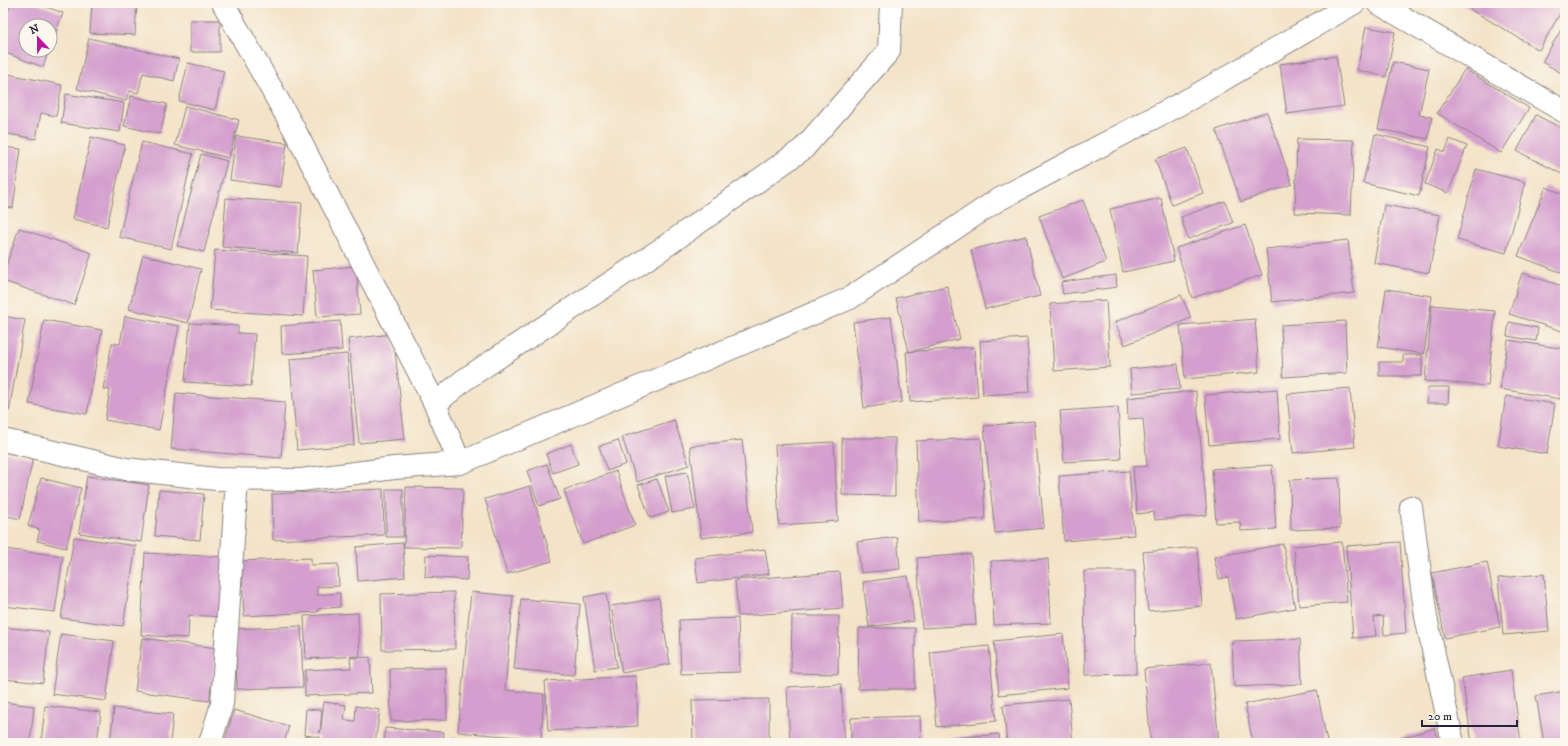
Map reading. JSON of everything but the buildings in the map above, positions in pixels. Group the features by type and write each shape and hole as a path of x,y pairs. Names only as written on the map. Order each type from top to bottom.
{"street":[{"path":"223,3 293,127 435,404 460,463"},
{"path":"435,404 464,380 660,250 803,149 889,51 891,3"},
{"path":"3,440 126,469 216,478 301,480 394,468 460,463 850,298 996,201 1195,96 1354,3"},
{"path":"1378,3 1565,112"},
{"path":"210,743 222,704 237,479"},
{"path":"1411,507 1426,617 1453,743"}]}
